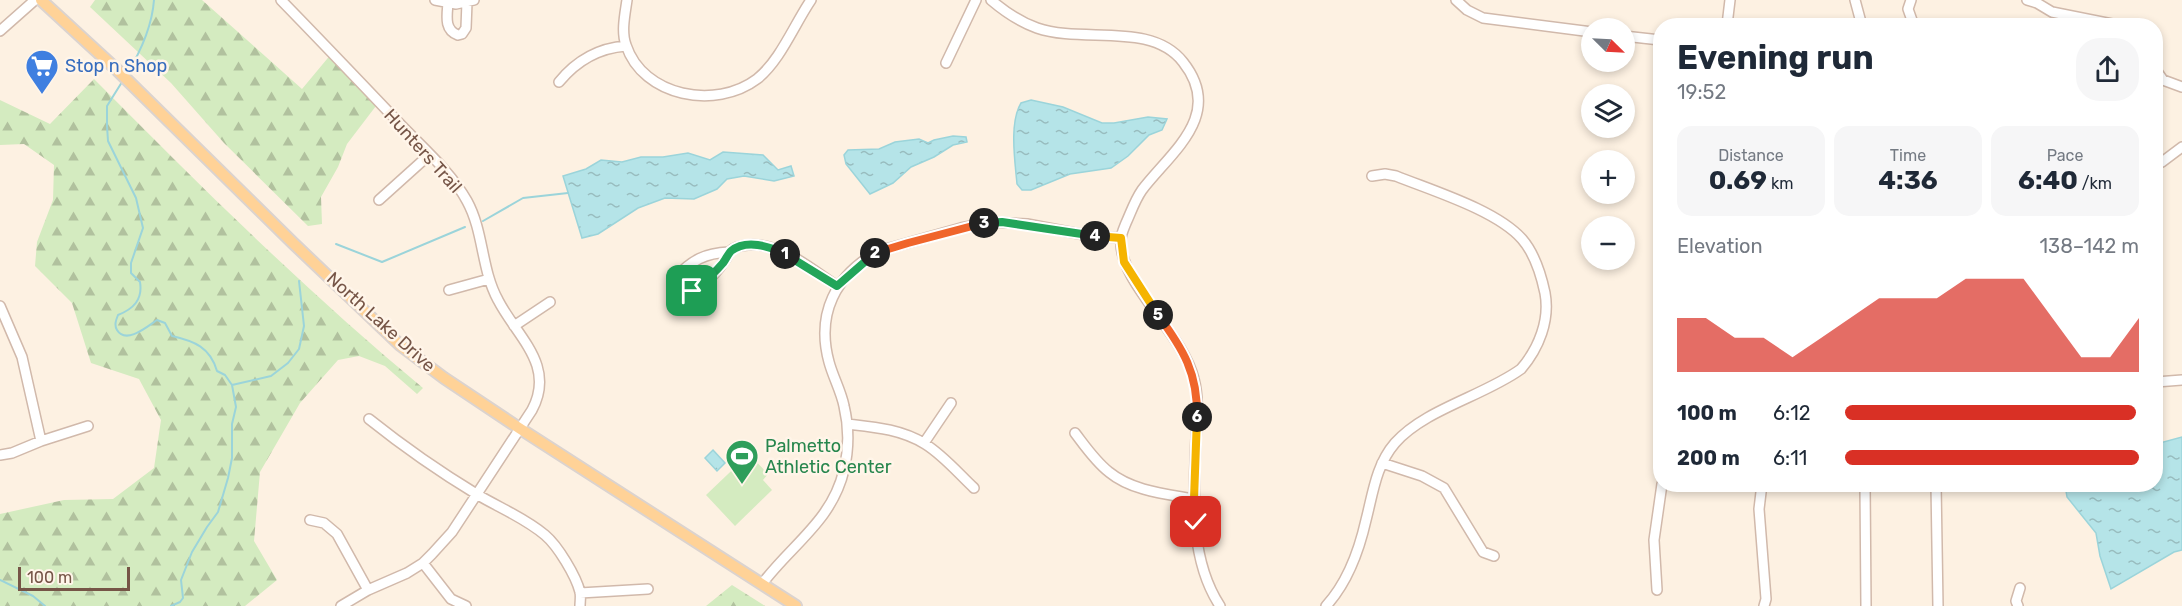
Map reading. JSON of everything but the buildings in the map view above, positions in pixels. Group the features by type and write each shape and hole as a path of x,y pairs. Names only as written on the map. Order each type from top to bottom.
{"main road":[{"name":"North Lake Drive","path":"41,0 139,91 400,345 444,378 519,428 796,606"}],"street":[{"path":"0,31 35,0"},
{"name":"Hunters Trail","path":"281,0 429,154 461,192 473,213 481,236 489,279 496,298 536,361 540,375 540,390 535,404 452,532 423,563 341,606"},
{"path":"435,0 456,4 470,1 466,28 462,34 451,32 448,27 448,3"},
{"path":"627,0 624,34 626,46 641,70 667,89 701,95 726,93 755,80 766,71 811,0"},
{"path":"946,63 976,0"},
{"path":"991,0 1013,16 1037,28 1070,34 1126,37 1159,43 1179,56 1191,74 1198,99 1194,122 1172,157 1140,193 1121,238 1124,262 1180,347 1194,377 1197,398 1194,499 1200,555 1214,596 1220,606"},
{"path":"1456,0 1467,10 1483,18 1581,31"},
{"path":"1729,18 1730,0"},
{"path":"1855,0 1860,18"},
{"path":"1911,0 1908,9 1911,18"},
{"path":"2027,0 2052,12 2084,18"},
{"path":"1635,37 1653,39"},
{"path":"560,82 567,73 590,55 626,46"},
{"path":"2163,80 2182,87"},
{"path":"2163,161 2182,147"},
{"path":"379,200 429,154"},
{"path":"1326,606 1349,572 1360,544 1374,484 1382,463 1395,444 1412,428 1521,369 1542,334 1547,304 1541,275 1533,256 1520,237 1506,224 1396,176 1385,174 1372,176"},
{"path":"762,584 823,516 835,496 846,462 847,424 842,398 829,364 824,332 831,299 837,286 871,256 879,252 990,222 1027,224 1085,235 1121,238"},
{"path":"729,252 709,279 692,291 686,292 678,288 675,278 697,259 712,253 729,252 749,245 770,247 795,259 837,286"},
{"path":"449,290 489,279"},
{"path":"514,326 550,302"},
{"path":"0,306 22,357 41,441"},
{"path":"2163,381 2182,380"},
{"path":"924,443 951,403"},
{"path":"369,419 416,455 546,535 563,556 580,593 580,606"},
{"path":"847,424 882,428 924,443 974,488"},
{"path":"0,455 12,453 88,426"},
{"path":"1075,433 1096,460 1118,479 1152,491 1194,499"},
{"path":"1382,463 1422,476 1444,488 1483,552 1494,556"},
{"path":"1657,590 1654,540 1661,492"},
{"path":"1761,492 1759,509 1766,599 1764,606"},
{"path":"1865,492 1866,606"},
{"path":"1936,492 1938,606"},
{"path":"310,520 324,523 338,534 368,590"},
{"path":"423,563 451,600 466,606"},
{"path":"580,593 648,588"},
{"path":"2018,606 2016,601 2020,588"}],"green space":[{"path":"95,0 202,0 302,89 332,53 379,102 347,144 338,167 321,197 322,224 308,226 224,143 171,83 90,7"},
{"path":"94,79 296,276 423,388 417,394 385,366 359,356 338,360 300,403 260,472 254,541 277,580 245,606 0,606 0,514 64,500 113,499 154,468 161,420 139,379 91,363 72,303 35,266 37,242 53,200 54,165 24,144 0,145 0,100 50,124"},
{"name":"Palmetto Athletic Center","path":"749,454 768,474 763,480 772,490 735,526 706,495"},
{"path":"732,585 765,606 706,606"}],"water":[{"path":"1031,100 1063,107 1102,123 1148,117 1167,119 1162,130 1149,135 1128,156 1111,168 1070,174 1031,190 1022,190 1017,184 1014,154 1015,121 1021,103"},
{"path":"953,136 966,137 967,142 953,145 934,157 911,167 893,183 870,194 846,164 844,155 848,150 879,149 895,142 919,139 928,143"},
{"path":"723,152 763,155 778,170 791,166 794,176 774,181 744,176 727,179 717,189 694,199 665,198 638,208 598,234 582,238 563,176 586,169 601,160 622,162 641,157 663,157 688,153 710,160"},
{"path":"2182,437 2182,550 2174,552 2111,589 2100,556 2096,533 2067,497 2066,492 2163,492 2163,442"},
{"path":"713,450 725,463 717,471 705,458"}],"waterway":[{"path":"127,74 145,38 154,0"},
{"path":"122,82 107,106 108,141 136,198 143,228 131,263 131,273 140,282 140,294 132,307 118,315 116,328 126,336 143,330 157,320 165,323 172,336 200,346 210,356 217,371 225,375 232,385 236,407 232,424 232,458 218,512 192,552 181,580 183,598 171,606"},
{"path":"483,221 523,198 568,193"},
{"path":"336,244 382,262 465,227"},
{"path":"232,385 271,376 288,363 299,349 304,326 299,281"},
{"path":"0,580 33,596 45,606"}],"place":[{"name":"Stop n Shop","path":"42,95"},
{"name":"Palmetto Athletic Center","path":"742,485"}],"route":[{"path":"692,291 709,279 729,252 749,245 770,247 783,253 837,286 871,256 879,252 990,222 1027,224 1085,235 1121,238 1124,262 1174,337 1194,377 1197,398 1194,499 1196,522"}]}
